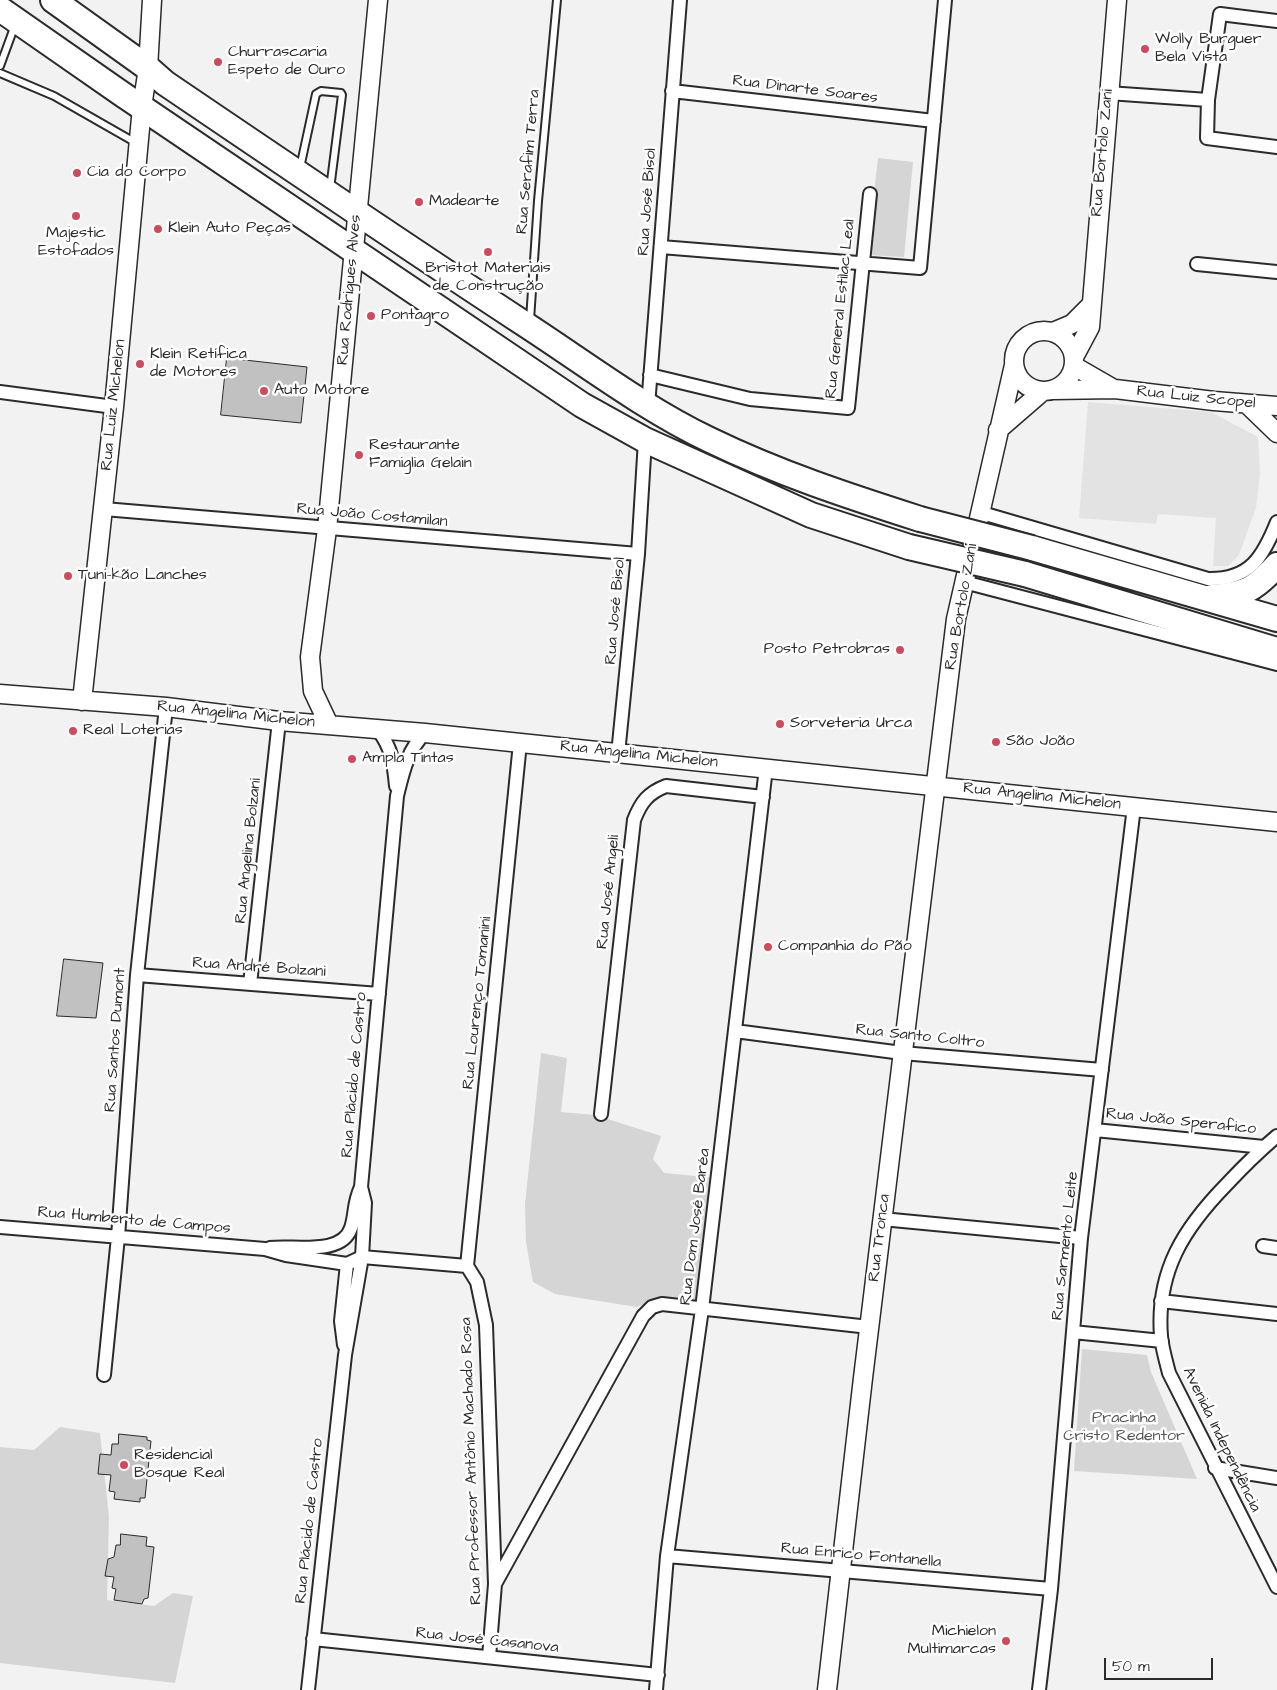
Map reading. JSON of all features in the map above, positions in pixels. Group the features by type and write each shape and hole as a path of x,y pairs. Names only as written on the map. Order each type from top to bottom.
{"highway":[{"path":"53,0 148,68 165,83 329,196 648,406 707,439 810,484 920,519 1032,548 1277,619"},
{"path":"8,15 528,369 582,405 645,440 811,515 910,547 1025,574 1277,650"},
{"path":"1203,598 1234,595 1255,587 1277,565"}],"main road":[{"name":"Rua Luiz Michelon","path":"82,701 104,508 142,107 148,68 152,0"},
{"name":"Rua Rodrigues Alves","path":"329,725 313,691 310,657 327,529 378,0"},
{"name":"Rua Bortolo Zani","path":"1074,362 1090,327 1090,306 1117,0"},
{"path":"1048,391 1027,386 1016,373 1014,356 1022,341 1036,332 1053,332 1072,324 1090,306"},
{"path":"998,430 1048,391 1066,381 1074,362 1067,342 1053,332"},
{"name":"Rua Luiz Scopel","path":"1074,362 1115,389"},
{"name":"Rua Bortolo Zani","path":"935,786 956,620 982,513 998,430 1014,365"},
{"name":"Rua Luiz Scopel","path":"1048,391 1115,389 1277,406"},
{"path":"1247,404 1277,433"},
{"name":"Rua Angelina Michelon","path":"0,694 166,707 280,721 426,733 1277,822"},
{"name":"Rua Tronca","path":"827,1690 935,786"}],"street":[{"name":"Rua José Bisol","path":"648,406 680,0"},
{"path":"661,246 920,268 945,0"},
{"path":"1277,21 1220,14 1208,100 1207,138 1277,147"},
{"name":"Rua Dinarte Soares","path":"672,91 934,121"},
{"path":"1108,93 1208,100"},
{"name":"Rua General Estilac Leal","path":"650,375 750,399 848,408 861,263 870,194"},
{"path":"1197,264 1277,272"},
{"path":"0,392 114,407"},
{"name":"Rua José Bisol","path":"618,754 638,554 645,440"},
{"name":"Rua João Costamilan","path":"104,508 327,529 638,554"},
{"path":"982,513 1208,579 1233,578 1254,563 1269,543 1277,522"},
{"path":"964,582 1277,664"},
{"name":"Rua Santos Dumont","path":"104,1375 118,1236 137,975 166,707"},
{"name":"Rua Angelina Bolzani","path":"250,984 280,721"},
{"name":"Rua Plácido de Castro","path":"378,730 388,743 394,761 397,796"},
{"name":"Rua Plácido de Castro","path":"308,1690 345,1355 362,1257 365,1203 361,1187 397,796 406,758 417,741 426,733"},
{"name":"Rua Lourenço Tomanini","path":"467,1266 520,743"},
{"name":"Rua Dom José Baréa","path":"656,1690 668,1556 702,1309 766,768"},
{"name":"Rua José Angeli","path":"601,1114 634,820 640,804 652,791 666,786 763,797"},
{"name":"Rua Sarmento Leite","path":"1040,1690 1051,1589 1081,1238 1134,807"},
{"name":"Rua André Bolzani","path":"137,975 379,994"},
{"name":"Rua Santo Coltro","path":"735,1032 902,1053 1102,1070"},
{"name":"Rua João Sperafico","path":"1094,1130 1264,1147"},
{"name":"Avenida Independência","path":"1277,1136 1203,1208 1182,1238 1168,1267 1161,1300 1162,1341 1169,1373 1215,1468 1277,1587"},
{"name":"Rua Humberto de Campos","path":"265,1249 286,1246 329,1246 339,1243 346,1237 351,1228 354,1202 361,1187"},
{"path":"882,1219 1081,1238"},
{"name":"Rua Humberto de Campos","path":"0,1227 265,1249 286,1255 348,1264"},
{"path":"1263,1246 1277,1248"},
{"path":"348,1264 362,1257 467,1266"},
{"name":"Rua Plácido de Castro","path":"345,1355 341,1321 348,1264"},
{"name":"Rua Professor Antônio Machado Rosa","path":"467,1266 477,1282 486,1325 495,1584 489,1657"},
{"path":"1161,1300 1277,1314"},
{"path":"495,1584 642,1316 652,1307 662,1304 869,1327"},
{"path":"1073,1332 1162,1341"},
{"path":"1215,1468 1277,1478"},
{"name":"Rua Enrico Fontanella","path":"668,1556 1051,1589"},
{"name":"Rua José Casanova","path":"313,1639 658,1675"}],"lane":[{"name":"Rua Serafim Terra","path":"529,327 538,201 557,0"},
{"path":"0,66 8,15"},
{"path":"0,73 54,96 139,145"},
{"path":"298,174 316,94 322,91 338,92 342,95 329,196"}],"shaded area":[{"path":"1088,402 1211,412 1258,437 1260,474 1256,508 1239,555 1228,566 1213,566 1216,518 1158,514 1156,524 1079,518"}],"green space":[{"path":"878,158 913,162 904,257 867,255"},
{"path":"541,1053 567,1058 561,1112 595,1115 661,1136 653,1159 664,1173 716,1178 700,1306 652,1301 637,1307 555,1294 533,1282 526,1242 525,1204"},
{"name":"Pracinha Cristo Redentor","path":"1082,1349 1147,1355 1151,1372 1197,1479 1074,1471"},
{"path":"60,1427 100,1433 109,1517 107,1600 154,1606 173,1593 193,1596 175,1683 0,1663 0,1447 34,1450"}],"building":[{"name":"Auto Motore","path":"227,358 307,367 301,423 221,415"},
{"path":"64,959 103,963 96,1018 57,1016"},
{"name":"Residencial Bosque Real","path":"119,1434 147,1437 147,1440 151,1441 145,1498 140,1498 140,1502 114,1499 115,1492 109,1491 111,1475 98,1474 100,1454 111,1455 112,1444 118,1444"},
{"path":"121,1534 147,1537 146,1546 154,1547 148,1598 144,1599 142,1604 114,1600 116,1589 112,1588 114,1577 105,1576 108,1559 114,1557 116,1545 120,1545"}],"place":[{"name":"Wolly Burguer Bela Vista","path":"1145,49"},
{"name":"Churrascaria Espeto de Ouro","path":"218,62"},
{"name":"Cia do Corpo","path":"77,173"},
{"name":"Madearte","path":"419,202"},
{"name":"Majestic Estofados","path":"76,216"},
{"name":"Klein Auto Peças","path":"158,229"},
{"name":"Bristot Materiais de Construção","path":"488,252"},
{"name":"Pontagro","path":"371,316"},
{"name":"Klein Retífica de Motores","path":"140,364"},
{"name":"Auto Motore","path":"264,391"},
{"name":"Restaurante Famiglia Gelain","path":"359,455"},
{"name":"Tuni-kão Lanches","path":"68,576"},
{"name":"Posto Petrobras","path":"900,650"},
{"name":"Sorveteria Urca","path":"780,724"},
{"name":"Real Loterias","path":"73,731"},
{"name":"São João","path":"996,742"},
{"name":"Ampla Tintas","path":"352,759"},
{"name":"Companhia do Pão","path":"768,947"},
{"name":"Residencial Bosque Real","path":"124,1465"},
{"name":"Michielon Multimarcas","path":"1006,1641"}]}
